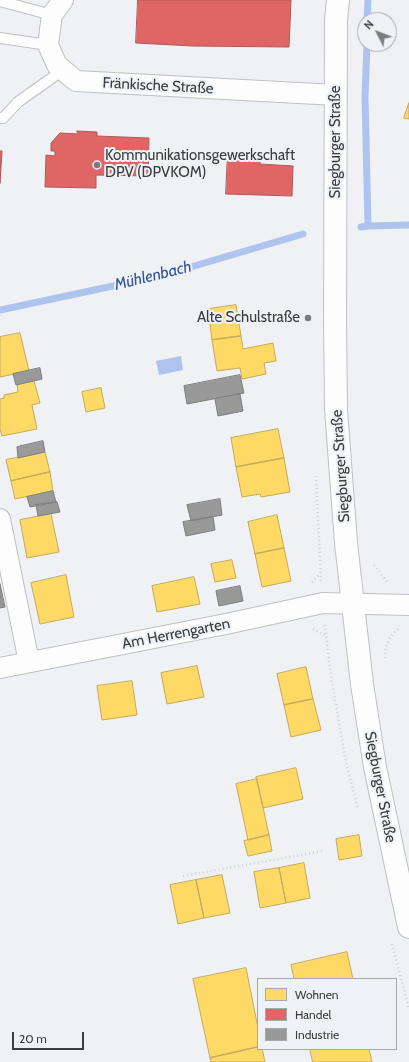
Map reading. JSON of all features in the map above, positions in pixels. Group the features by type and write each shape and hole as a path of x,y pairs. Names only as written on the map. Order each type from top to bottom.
{"main road":[{"name":"Siegburger Straße","path":"338,0 336,20 336,409 346,538 362,684 375,767 409,926"}],"street":[{"path":"48,45 57,7"},
{"name":"Fränkische Straße","path":"48,45 57,65 76,81 336,95"},
{"path":"0,519 29,662"},
{"name":"Am Herrengarten","path":"0,668 226,624 323,603 353,604"},
{"path":"353,604 409,605"}],"lane":[{"path":"0,1 57,7"},
{"path":"0,38 48,45"},
{"path":"0,118 2,118 18,102 63,70"}],"path":[{"path":"183,876 323,851"}],"water":[{"path":"181,356 183,370 159,375 156,361"}],"building: Wohnen":[{"path":"409,103 409,119 404,118"},
{"path":"236,305 241,336 212,340 208,309"},
{"path":"20,333 29,371 0,377 0,337"},
{"path":"241,336 243,349 273,343 276,361 264,363 266,374 242,379 240,368 217,371 212,340"},
{"path":"34,381 40,403 32,405 37,429 2,436 0,429 0,399 4,398 4,395 18,392 17,384"},
{"path":"101,388 105,408 86,412 82,392"},
{"path":"278,429 284,458 236,467 231,438"},
{"path":"45,452 50,472 11,481 6,460"},
{"path":"284,458 290,492 261,497 260,494 242,497 236,467"},
{"path":"50,472 53,491 15,499 11,481"},
{"path":"51,514 59,552 27,558 20,520"},
{"path":"277,515 284,548 255,554 248,522"},
{"path":"284,548 291,581 262,587 255,554"},
{"path":"232,560 236,578 215,582 211,564"},
{"path":"66,575 74,617 40,624 31,583"},
{"path":"194,577 200,604 157,612 152,586"},
{"path":"197,666 204,697 167,704 161,673"},
{"path":"306,667 313,699 284,705 277,674"},
{"path":"132,681 137,715 102,720 97,686"},
{"path":"313,699 321,730 291,737 284,705"},
{"path":"296,768 303,799 263,808 256,777"},
{"path":"257,779 269,835 248,840 236,784"},
{"path":"269,835 272,851 248,856 244,841"},
{"path":"359,835 362,856 339,860 336,839"},
{"path":"304,863 310,898 286,903 279,868"},
{"path":"279,868 286,903 260,908 254,872"},
{"path":"222,875 230,913 204,918 196,880"},
{"path":"196,880 204,918 178,924 170,885"},
{"path":"347,952 353,978 294,978 291,965"},
{"path":"246,968 257,1023 257,1047 210,1058 193,979"},
{"path":"257,1047 257,1050 262,1050 265,1062 211,1062 210,1058"},
{"path":"310,1050 369,1050 372,1062 313,1062"}],"building: Handel":[{"path":"138,0 291,0 289,47 193,46 136,43"},
{"name":"Kommunikationsgewerkschaft DPV (DPVKOM)","path":"77,131 97,132 97,136 149,138 148,176 96,175 96,188 45,187 46,155 55,156 55,151 51,151 51,143 60,133 78,134"},
{"path":"0,151 2,151 0,183"},
{"path":"228,152 260,153 260,164 293,166 292,196 226,194"}],"building: Industrie":[{"path":"40,368 42,379 16,385 13,374"},
{"path":"240,375 244,393 187,404 184,386"},
{"path":"240,394 243,411 218,416 215,399"},
{"path":"43,441 45,452 18,458 17,447"},
{"path":"53,491 56,502 30,507 27,497"},
{"path":"220,499 222,515 191,521 187,505"},
{"path":"57,502 60,512 38,516 36,505"},
{"path":"213,517 215,530 186,536 183,522"},
{"path":"0,584 5,607 0,608"},
{"path":"240,586 243,601 219,606 216,591"}],"waterway":[{"name":"Mühlenbach","path":"367,12 368,0"},
{"name":"Mühlenbach","path":"361,227 368,226 365,96 367,52"},
{"path":"368,226 409,225"},
{"name":"Mühlenbach","path":"0,310 160,276 303,234"}],"place":[{"name":"Kommunikationsgewerkschaft DPV (DPVKOM)","path":"97,165"},
{"name":"Alte Schulstraße","path":"308,318"}]}
